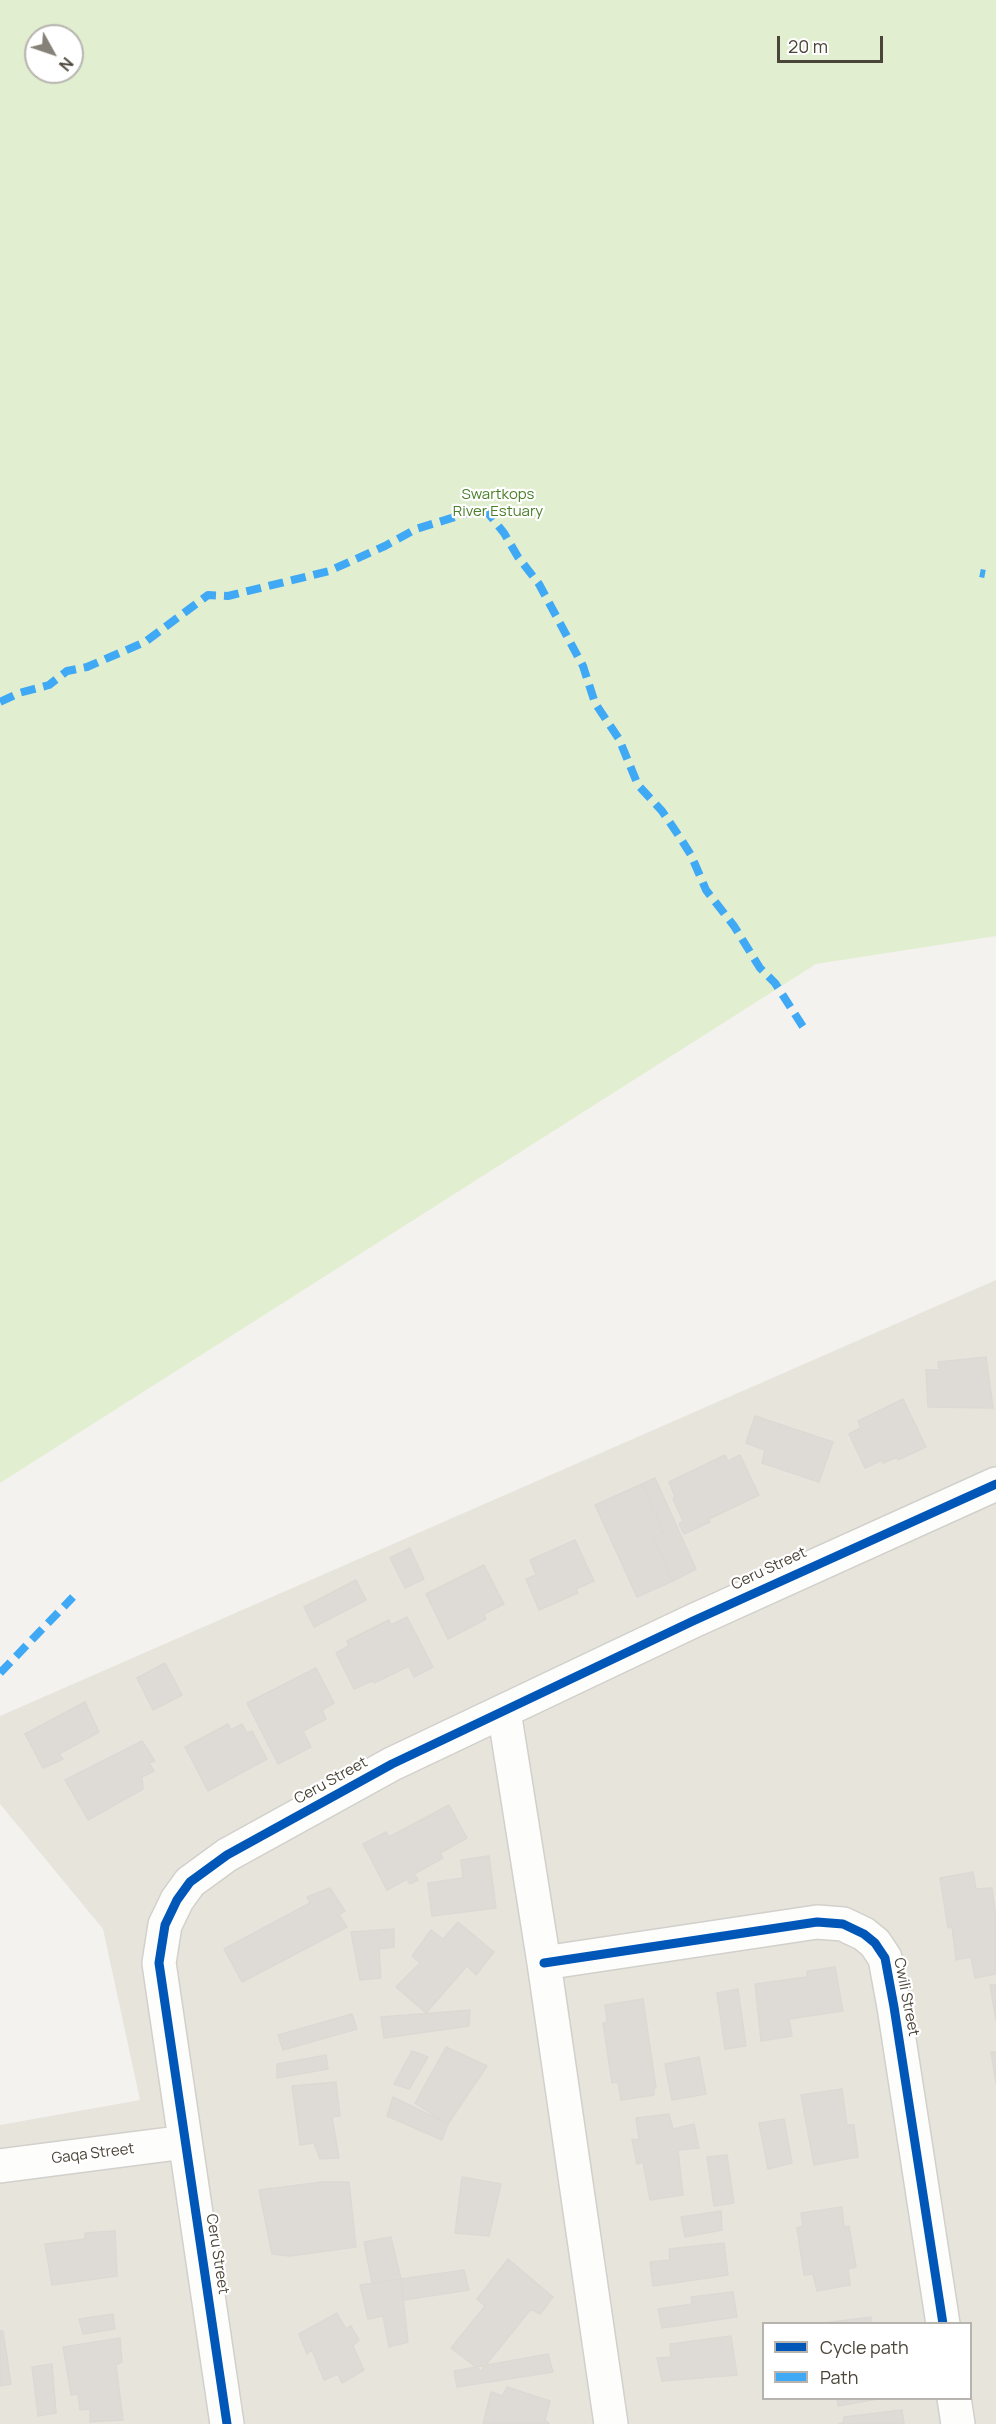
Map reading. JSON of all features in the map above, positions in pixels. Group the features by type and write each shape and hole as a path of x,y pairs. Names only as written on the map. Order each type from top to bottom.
{"street":[{"name":"Ceru Street","path":"227,2424 159,1963 165,1925 177,1900 190,1882 227,1855 392,1764 795,1574 996,1484"},
{"path":"504,1711 544,1964 611,2424"},
{"name":"Cwili Street","path":"544,1964 817,1922 843,1924 864,1934 875,1943 885,1958 892,1997 943,2322"},
{"name":"Gaqa Street","path":"0,2166 185,2142"},
{"path":"954,2400 958,2424"}],"shaded area":[{"path":"996,1280 996,2424 0,2424 0,2125 140,2100 103,1929 0,1804 0,1716"}],"green space":[{"name":"Swartkops River Estuary","path":"0,0 996,0 996,936 816,964 0,1483"}],"building":[{"path":"986,1357 993,1408 928,1407 926,1370 939,1370 938,1362"},
{"path":"903,1399 926,1447 898,1460 897,1457 883,1463 882,1460 865,1468 849,1434 861,1428 858,1421"},
{"path":"755,1416 833,1442 819,1482 762,1463 765,1450 746,1443"},
{"path":"725,1455 728,1461 740,1455 759,1495 684,1534 679,1524 683,1521 673,1499 675,1497 669,1482"},
{"path":"655,1478 696,1569 673,1581 653,1538 664,1533 642,1484"},
{"path":"642,1484 664,1533 653,1538 673,1581 637,1597 595,1505"},
{"path":"575,1540 594,1581 576,1589 578,1593 539,1610 526,1579 536,1575 530,1560"},
{"path":"410,1548 424,1579 405,1588 390,1558"},
{"path":"484,1565 504,1604 484,1614 486,1619 448,1639 426,1594"},
{"path":"356,1580 366,1600 314,1627 304,1607"},
{"path":"407,1617 433,1667 414,1677 409,1666 374,1683 372,1681 354,1689 336,1653 349,1646 347,1641 389,1620 391,1625"},
{"path":"165,1663 182,1695 153,1710 137,1678"},
{"path":"316,1668 334,1703 322,1710 326,1719 303,1731 311,1747 278,1764 247,1703"},
{"path":"85,1702 99,1732 59,1754 63,1759 43,1768 25,1734"},
{"path":"228,1724 231,1730 242,1724 247,1733 252,1731 267,1759 208,1791 185,1747"},
{"path":"142,1741 155,1761 149,1763 154,1771 142,1777 143,1789 88,1820 65,1780"},
{"path":"449,1805 467,1838 440,1853 443,1858 414,1874 418,1880 410,1884 407,1879 387,1890 363,1844 386,1832 389,1837"},
{"path":"489,1856 496,1908 432,1916 428,1883 463,1878 461,1860"},
{"path":"973,1872 976,1889 992,1888 996,1918 996,1974 975,1978 971,1957 956,1960 952,1927 948,1928 940,1878"},
{"path":"330,1888 345,1911 339,1915 347,1927 242,1982 224,1949 310,1903 307,1897"},
{"path":"458,1922 494,1952 476,1975 467,1966 426,2013 396,1987 420,1963 412,1956 431,1930 443,1939"},
{"path":"394,1929 394,1947 379,1949 381,1978 360,1980 351,1932"},
{"path":"835,1967 843,2011 789,2019 792,2036 761,2041 755,1984 807,1977 807,1971"},
{"path":"990,1985 996,1985 996,2021"},
{"path":"738,1989 746,2046 725,2049 717,1993"},
{"path":"643,1999 656,2088 654,2095 621,2100 618,2082 612,2083 603,2023 607,2022 605,2005"},
{"path":"470,2010 469,2026 384,2038 381,2017"},
{"path":"352,2014 357,2029 283,2050 278,2035"},
{"path":"446,2047 487,2066 448,2124 415,2103"},
{"path":"412,2051 428,2057 409,2089 394,2084"},
{"path":"991,2052 996,2052 996,2083"},
{"path":"326,2055 328,2069 277,2078 277,2064"},
{"path":"699,2057 706,2094 672,2100 665,2064"},
{"path":"336,2082 340,2116 332,2117 339,2158 320,2159 314,2143 300,2145 292,2086"},
{"path":"842,2089 847,2125 854,2125 858,2157 814,2165 801,2095"},
{"path":"393,2097 448,2124 442,2140 387,2116"},
{"path":"669,2114 673,2129 694,2124 699,2148 678,2150 683,2195 650,2200 643,2162 637,2164 632,2139 639,2140 636,2118"},
{"path":"784,2119 792,2163 768,2169 759,2123"},
{"path":"727,2155 734,2203 714,2206 707,2157"},
{"path":"462,2177 501,2184 489,2236 455,2233"},
{"path":"322,2182 349,2182 356,2247 290,2256 272,2254 259,2190"},
{"path":"842,2207 844,2227 849,2226 856,2267 848,2269 850,2285 817,2291 813,2274 804,2275 797,2228 803,2226 801,2213"},
{"path":"721,2211 722,2230 685,2237 681,2217"},
{"path":"115,2231 117,2276 52,2285 45,2244 85,2239 85,2233"},
{"path":"391,2237 401,2279 372,2283 364,2242"},
{"path":"724,2243 728,2275 653,2286 650,2262 670,2260 669,2249"},
{"path":"508,2259 553,2297 540,2314 531,2309 481,2371 451,2348 485,2306 477,2299"},
{"path":"464,2270 469,2290 404,2300 401,2279"},
{"path":"401,2279 408,2342 389,2347 383,2316 368,2319 360,2285"},
{"path":"733,2292 737,2317 662,2328 658,2309 692,2304 691,2297"},
{"path":"337,2313 346,2329 351,2326 359,2340 353,2346 364,2370 342,2383 338,2374 324,2380 312,2350 307,2354 299,2334"},
{"path":"113,2314 115,2329 83,2334 79,2319"},
{"path":"871,2317 871,2322 831,2322"},
{"path":"0,2331 3,2331 11,2384 0,2386"},
{"path":"731,2336 737,2375 662,2381 657,2358 671,2357 670,2344"},
{"path":"120,2338 122,2362 116,2365 123,2420 90,2422 90,2409 80,2410 78,2394 71,2395 63,2347"},
{"path":"548,2354 553,2372 457,2387 454,2371"},
{"path":"52,2364 56,2413 38,2416 32,2367"},
{"path":"507,2387 550,2401 545,2420 549,2424 483,2424 491,2392 502,2396"},
{"path":"837,2400 872,2400 838,2406"},
{"path":"902,2410 904,2424 839,2424 843,2423 844,2417"}],"marked path":[{"path":"0,702 19,693 49,685 67,671 87,667 145,642 208,595 228,596 329,571 385,546 416,529 484,508 539,584 583,666 595,703 619,739 638,785 662,811 691,855 706,890 734,926 760,968 775,983 807,1033"},
{"path":"980,573 985,574"},
{"path":"0,1673 73,1597"}],"cycle path":[{"path":"227,2424 159,1963 165,1925 177,1900 190,1882 227,1855 392,1764 693,1621 996,1484"},
{"path":"544,1963 817,1922 843,1924 864,1934 875,1943 885,1958 894,2007 943,2322"}]}
